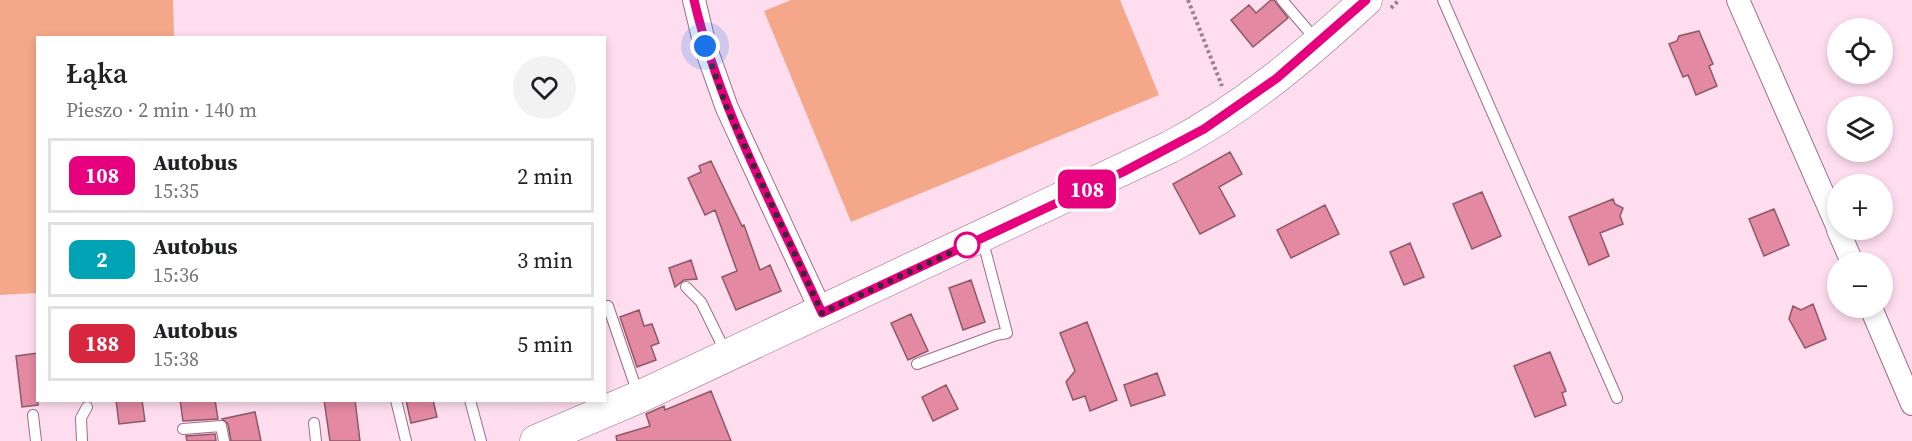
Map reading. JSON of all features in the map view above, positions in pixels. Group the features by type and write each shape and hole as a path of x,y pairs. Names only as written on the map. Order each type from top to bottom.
{"main road":[{"path":"536,441 639,398 822,313 1123,172 1204,129 1251,98 1319,44 1366,0"}],"street":[{"path":"694,0 705,46 727,108 822,313"},
{"path":"1738,0 1827,204"},
{"path":"1875,318 1912,405"}],"lane":[{"path":"1282,0 1319,44"},
{"path":"1443,0 1617,398"},
{"path":"916,364 1007,333 982,238"},
{"path":"686,287 701,302 727,356"},
{"path":"608,306 639,398"},
{"path":"396,402 406,441"},
{"path":"471,402 481,441"},
{"path":"82,441 81,418 87,407"},
{"path":"33,415 36,441"},
{"path":"314,423 316,441"},
{"path":"183,429 221,426 224,441"}],"path":[{"path":"1188,0 1223,89"}],"shaded area":[{"path":"0,0 173,0 174,36 36,36 36,293 0,295"},
{"path":"791,0 1120,0 1159,95 851,222 764,11"}],"building":[{"path":"1274,0 1288,18 1253,47 1231,20 1249,5 1256,13"},
{"path":"1699,31 1713,64 1709,66 1717,86 1696,95 1688,75 1683,77 1669,44 1677,41 1679,36"},
{"path":"1230,152 1242,174 1219,187 1235,216 1200,234 1173,184"},
{"path":"711,161 742,226 744,225 760,270 770,265 781,291 736,310 722,277 737,271 715,210 705,215 688,178 701,172 699,166"},
{"path":"1482,192 1501,236 1472,249 1453,204"},
{"path":"1613,199 1615,204 1623,208 1620,216 1623,224 1600,233 1609,256 1589,265 1569,217"},
{"path":"1325,205 1339,234 1291,258 1277,230"},
{"path":"1774,209 1789,245 1764,256 1749,219"},
{"path":"1410,243 1424,277 1404,285 1390,252"},
{"path":"691,260 697,279 684,280 675,287 669,268"},
{"path":"971,280 985,322 963,330 949,288"},
{"path":"1813,304 1826,339 1805,348 1789,319 1793,306 1801,310"},
{"path":"639,310 644,326 652,324 659,343 651,346 656,360 637,367 620,317"},
{"path":"911,314 928,351 908,360 891,323"},
{"path":"1087,322 1117,400 1090,411 1085,396 1073,400 1066,382 1075,371 1060,333"},
{"path":"1550,352 1566,391 1562,393 1566,405 1535,417 1514,366"},
{"path":"36,353 36,402 38,405 22,407 16,356"},
{"path":"1157,373 1165,395 1131,406 1124,385"},
{"path":"946,385 958,409 933,421 922,397"},
{"path":"711,391 731,441 617,441 616,436 650,426 646,414 664,406 665,410"},
{"path":"116,402 142,402 145,421 119,424"},
{"path":"180,402 215,402 218,419 183,421"},
{"path":"324,402 355,402 360,441 330,441"},
{"path":"406,402 433,402 437,417 411,423"},
{"path":"255,412 261,441 231,441 228,424 222,419"},
{"path":"215,434 216,441 187,441 186,436"}],"bus line":[{"name":"108","path":"694,0 716,82 822,313 1123,172 1204,129 1277,78 1319,44 1366,0"}],"route":[{"path":"705,46 727,108 822,313 967,245"}]}
